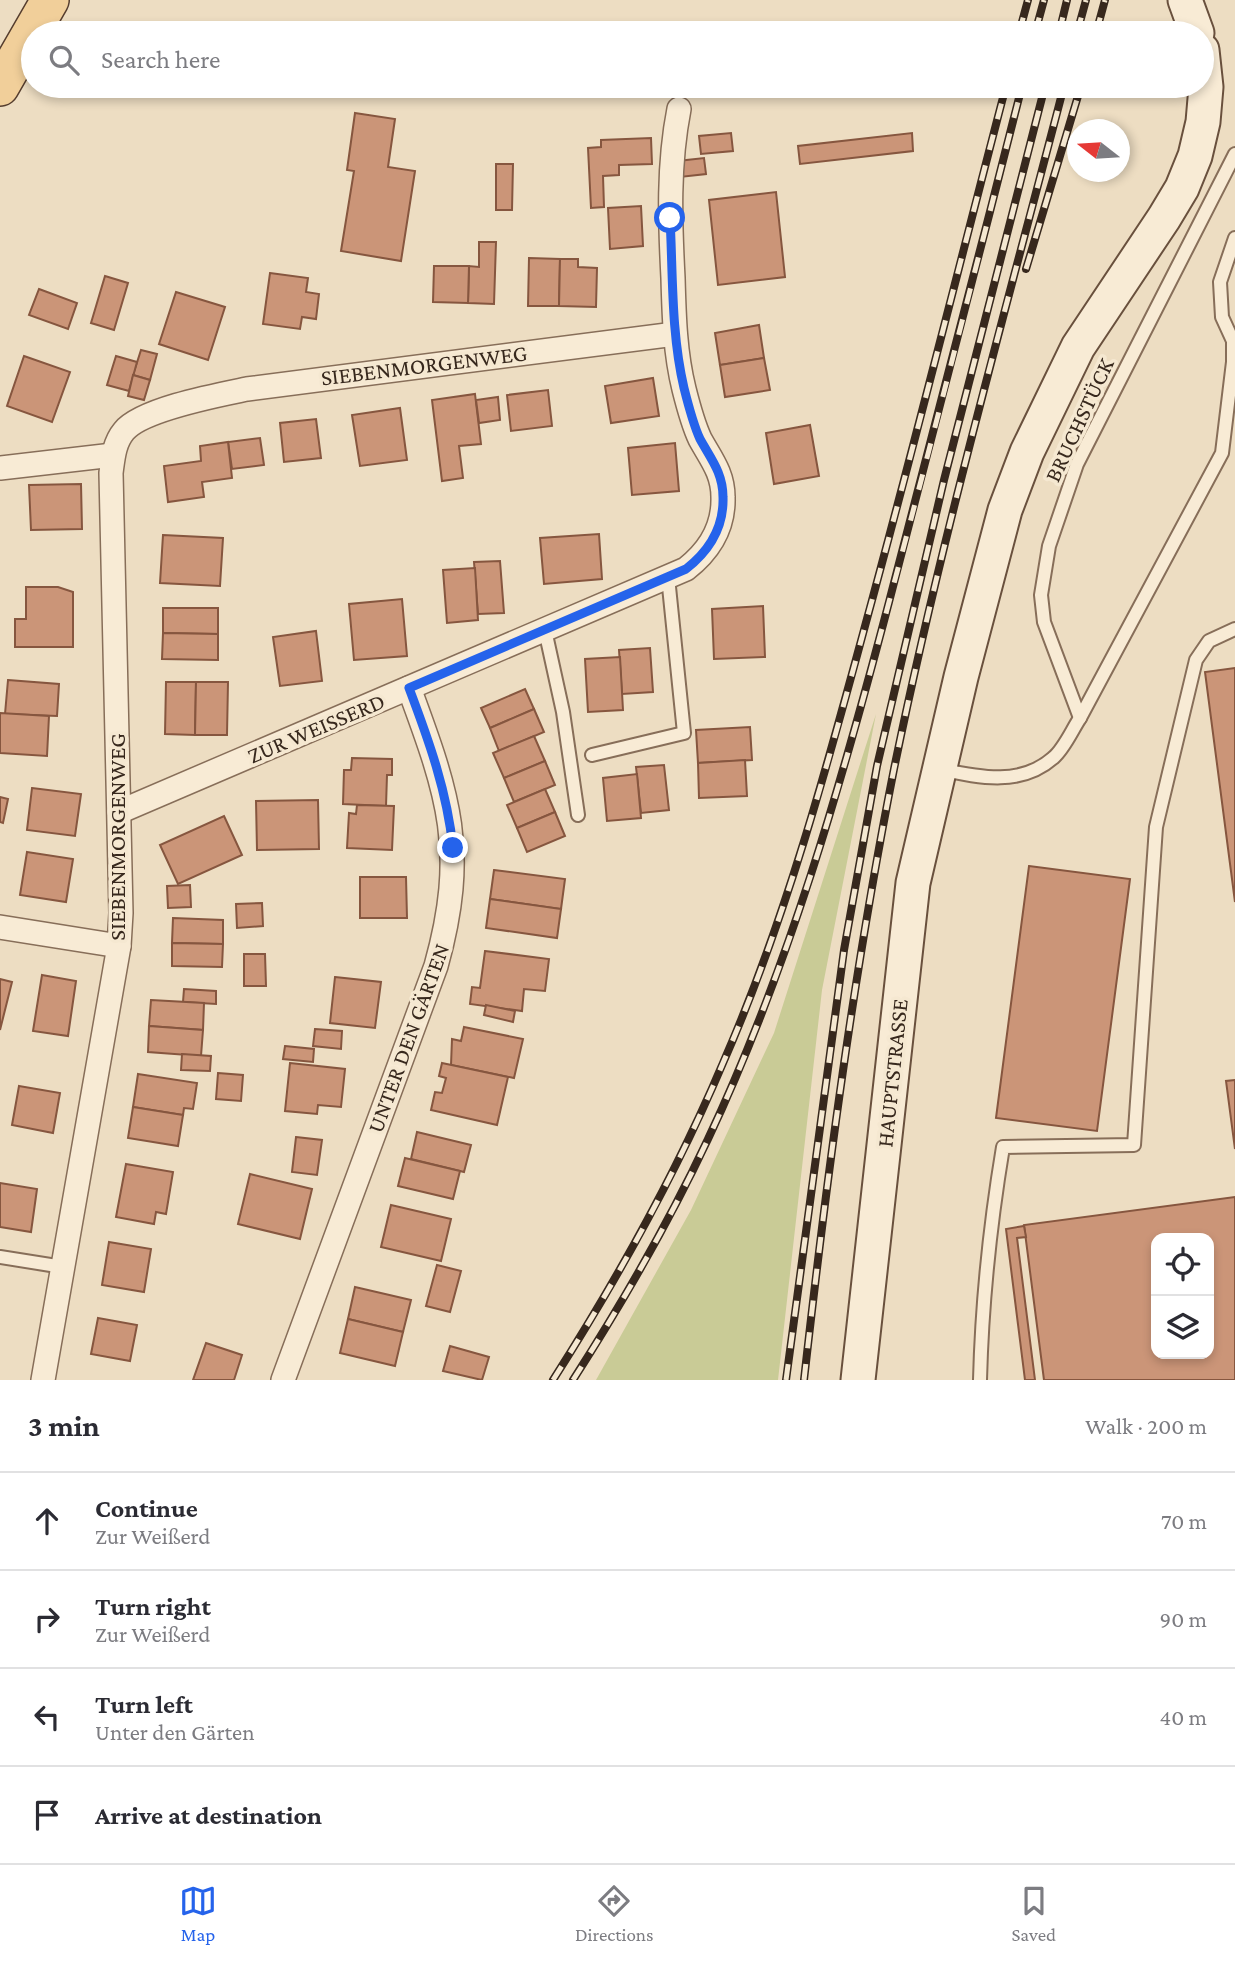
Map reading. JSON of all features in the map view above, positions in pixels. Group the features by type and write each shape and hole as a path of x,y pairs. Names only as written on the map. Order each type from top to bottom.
{"main road":[{"path":"38,21 50,0"},
{"path":"0,87 21,50"}],"street":[{"path":"1186,1 1194,21"},
{"name":"HAUPTSTRASSE","path":"858,1380 913,883 1005,510 1027,452 1078,347 1182,188 1195,156 1205,98"},
{"name":"ZUR WEISSERD","path":"119,812 668,577 686,569 701,557 714,538 722,518 723,497 721,474 699,437 684,388 675,334 670,218 672,144 679,109"},
{"name":"SIEBENMORGENWEG","path":"43,1380 119,946 113,455 125,430 138,420 200,398 295,380 675,334"},
{"path":"0,468 113,455"},
{"name":"UNTER DEN GÄRTEN","path":"283,1380 436,966 447,925 453,874 449,807 439,769 409,688"},
{"path":"0,927 119,946"}],"lane":[{"name":"BRUCHSTÜCK","path":"1080,718 1044,622 1041,595 1049,546 1077,464 1235,154"},
{"path":"940,769 988,779 1030,774 1055,757 1080,718 1222,453 1231,415 1234,358 1233,341 1222,317 1220,282 1235,238"},
{"path":"592,755 684,733 668,577"},
{"path":"980,1380 982,1305 990,1224 1003,1147 1135,1145 1156,827 1196,660 1209,641 1235,629"},
{"path":"545,630 563,712 578,815"},
{"path":"0,1257 63,1267"}],"green space":[{"path":"876,714 822,990 778,1380 596,1380 691,1210 774,1033"}],"building":[{"path":"355,113 395,119 388,167 415,171 401,261 341,251 354,171 347,170"},
{"path":"731,133 733,151 701,154 699,136"},
{"path":"912,133 913,151 800,164 798,146"},
{"path":"651,138 652,164 619,165 619,175 603,176 604,207 591,208 588,148 601,147 601,140"},
{"path":"704,158 706,174 680,177 678,161"},
{"path":"496,164 513,164 512,210 496,210"},
{"path":"776,192 785,277 718,285 709,200"},
{"path":"641,206 643,246 610,249 608,208"},
{"path":"479,242 496,242 494,304 468,303 469,266 479,267"},
{"path":"529,258 560,259 559,306 528,306"},
{"path":"560,259 578,259 578,267 597,268 596,307 559,306"},
{"path":"434,266 469,266 468,303 433,302"},
{"path":"270,273 308,278 306,292 319,294 316,319 302,317 300,329 263,324"},
{"path":"105,276 128,283 114,330 91,323"},
{"path":"39,289 77,303 68,329 29,315"},
{"path":"176,292 225,307 208,360 159,344"},
{"path":"759,325 764,358 720,365 715,333"},
{"path":"141,350 157,354 150,380 133,375"},
{"path":"24,356 70,372 52,422 7,406"},
{"path":"116,356 137,362 129,391 107,385"},
{"path":"764,358 770,390 725,397 720,365"},
{"path":"133,375 150,380 144,400 128,396"},
{"path":"653,378 659,416 611,423 605,386"},
{"path":"548,390 552,426 511,431 507,395"},
{"path":"475,394 481,444 459,446 463,478 442,481 432,400"},
{"path":"498,397 500,420 479,423 476,400"},
{"path":"400,408 407,460 360,466 352,415"},
{"path":"316,419 321,458 284,462 280,423"},
{"path":"810,425 819,476 774,484 766,433"},
{"path":"260,438 264,465 232,469 228,442"},
{"path":"228,442 232,478 202,482 204,497 168,502 164,466 201,461 200,446"},
{"path":"675,443 679,491 632,495 628,448"},
{"path":"81,484 82,529 31,530 29,485"},
{"path":"599,534 602,579 544,584 540,538"},
{"path":"163,535 223,538 220,586 160,583"},
{"path":"500,561 504,613 478,614 474,562"},
{"path":"475,568 478,620 447,623 443,570"},
{"path":"26,587 58,587 73,592 73,647 15,647 15,619 26,619"},
{"path":"402,599 407,656 354,660 349,604"},
{"path":"763,606 765,657 714,659 712,609"},
{"path":"163,608 218,608 218,634 163,633"},
{"path":"316,631 322,681 280,686 273,637"},
{"path":"163,633 218,634 218,660 162,659"},
{"path":"650,648 653,692 622,694 619,650"},
{"path":"620,657 623,710 588,712 585,659"},
{"path":"1235,668 1235,902 1205,672"},
{"path":"8,680 59,684 57,716 5,714"},
{"path":"166,682 196,682 195,735 165,734"},
{"path":"196,682 228,682 227,735 195,735"},
{"path":"525,689 534,709 490,728 481,708"},
{"path":"534,709 544,732 499,751 490,728"},
{"path":"0,713 49,716 47,756 0,753"},
{"path":"750,727 752,760 698,763 696,730"},
{"path":"534,736 545,761 504,778 493,753"},
{"path":"352,758 392,759 392,775 387,775 386,806 343,804 344,770 351,770"},
{"path":"745,760 747,796 699,798 698,763"},
{"path":"545,761 555,785 514,802 504,778"},
{"path":"664,765 669,810 641,813 636,767"},
{"path":"637,774 641,818 607,821 603,778"},
{"path":"32,788 81,794 75,836 27,830"},
{"path":"545,789 555,812 517,828 507,805"},
{"path":"0,797 8,799 3,823 0,822"},
{"path":"318,800 319,849 257,850 256,801"},
{"path":"357,805 394,806 392,850 347,848 349,813 356,814"},
{"path":"555,812 565,836 527,852 517,828"},
{"path":"224,816 242,855 178,884 160,845"},
{"path":"27,852 73,859 66,902 20,895"},
{"path":"1029,866 1130,879 1097,1131 996,1118"},
{"path":"494,870 565,879 561,909 490,899"},
{"path":"360,877 406,877 407,918 360,918"},
{"path":"190,885 191,907 168,908 167,886"},
{"path":"490,899 561,909 557,938 486,928"},
{"path":"262,903 263,926 237,928 236,904"},
{"path":"173,918 223,920 223,944 172,943"},
{"path":"172,943 223,944 222,967 172,966"},
{"path":"485,951 549,959 545,991 524,989 522,1011 470,1004 472,987 480,988"},
{"path":"244,954 265,954 266,986 244,986"},
{"path":"42,975 76,981 68,1036 33,1031"},
{"path":"335,977 381,982 375,1028 330,1023"},
{"path":"0,979 12,982 0,1030"},
{"path":"184,989 216,991 216,1004 183,1002"},
{"path":"151,1000 204,1003 203,1030 149,1026"},
{"path":"486,1005 515,1011 513,1022 484,1015"},
{"path":"149,1026 203,1030 201,1056 148,1052"},
{"path":"464,1027 523,1039 514,1078 451,1065 452,1039 461,1041"},
{"path":"315,1029 342,1031 341,1049 313,1046"},
{"path":"285,1046 314,1049 313,1062 283,1059"},
{"path":"182,1054 211,1056 210,1071 181,1070"},
{"path":"290,1063 345,1069 341,1107 318,1105 317,1114 285,1111"},
{"path":"442,1063 508,1077 497,1125 431,1110 435,1092 442,1093 446,1078 439,1076"},
{"path":"218,1073 243,1075 241,1101 216,1099"},
{"path":"138,1074 197,1083 193,1109 184,1108 183,1115 133,1107"},
{"path":"1235,1080 1235,1149 1226,1081"},
{"path":"19,1086 60,1093 53,1133 12,1125"},
{"path":"133,1107 183,1115 178,1146 128,1138"},
{"path":"417,1132 471,1145 464,1172 411,1159"},
{"path":"296,1137 322,1140 317,1175 292,1172"},
{"path":"405,1158 460,1171 453,1199 398,1186"},
{"path":"126,1164 173,1172 166,1214 156,1212 154,1224 116,1217"},
{"path":"250,1174 312,1189 300,1239 238,1224"},
{"path":"0,1183 37,1189 31,1232 0,1227"},
{"path":"1235,1197 1235,1380 1044,1380 1024,1225"},
{"path":"391,1205 451,1219 441,1261 381,1247"},
{"path":"1024,1226 1026,1237 1017,1238 1035,1380 1025,1380 1006,1229"},
{"path":"109,1242 151,1249 144,1292 102,1285"},
{"path":"437,1265 461,1271 450,1312 426,1306"},
{"path":"355,1287 411,1300 403,1332 348,1319"},
{"path":"98,1318 137,1325 130,1361 91,1354"},
{"path":"348,1319 403,1332 395,1366 340,1353"},
{"path":"206,1343 242,1355 234,1380 193,1380"},
{"path":"450,1346 489,1357 482,1380 443,1371"}],"railway":[{"path":"1022,21 1028,0"},
{"path":"1038,21 1044,0"},
{"path":"1062,21 1067,0"},
{"path":"1080,21 1086,0"},
{"path":"1099,21 1105,0"},
{"path":"553,1380 623,1264 686,1145 746,1009 786,898 837,729 1003,98"},
{"path":"573,1380 645,1261 693,1170 737,1074 788,942 832,807 871,671 1019,98"},
{"path":"786,1380 844,950 877,766 944,480 1042,98"},
{"path":"804,1380 843,1073 866,921 894,769 953,512 1061,98"},
{"path":"1026,269 1077,98"}],"route":[{"path":"453,848 449,807 439,769 409,688 686,569 701,557 714,538 722,518 721,474 699,437 684,388 675,334 670,218"}]}
